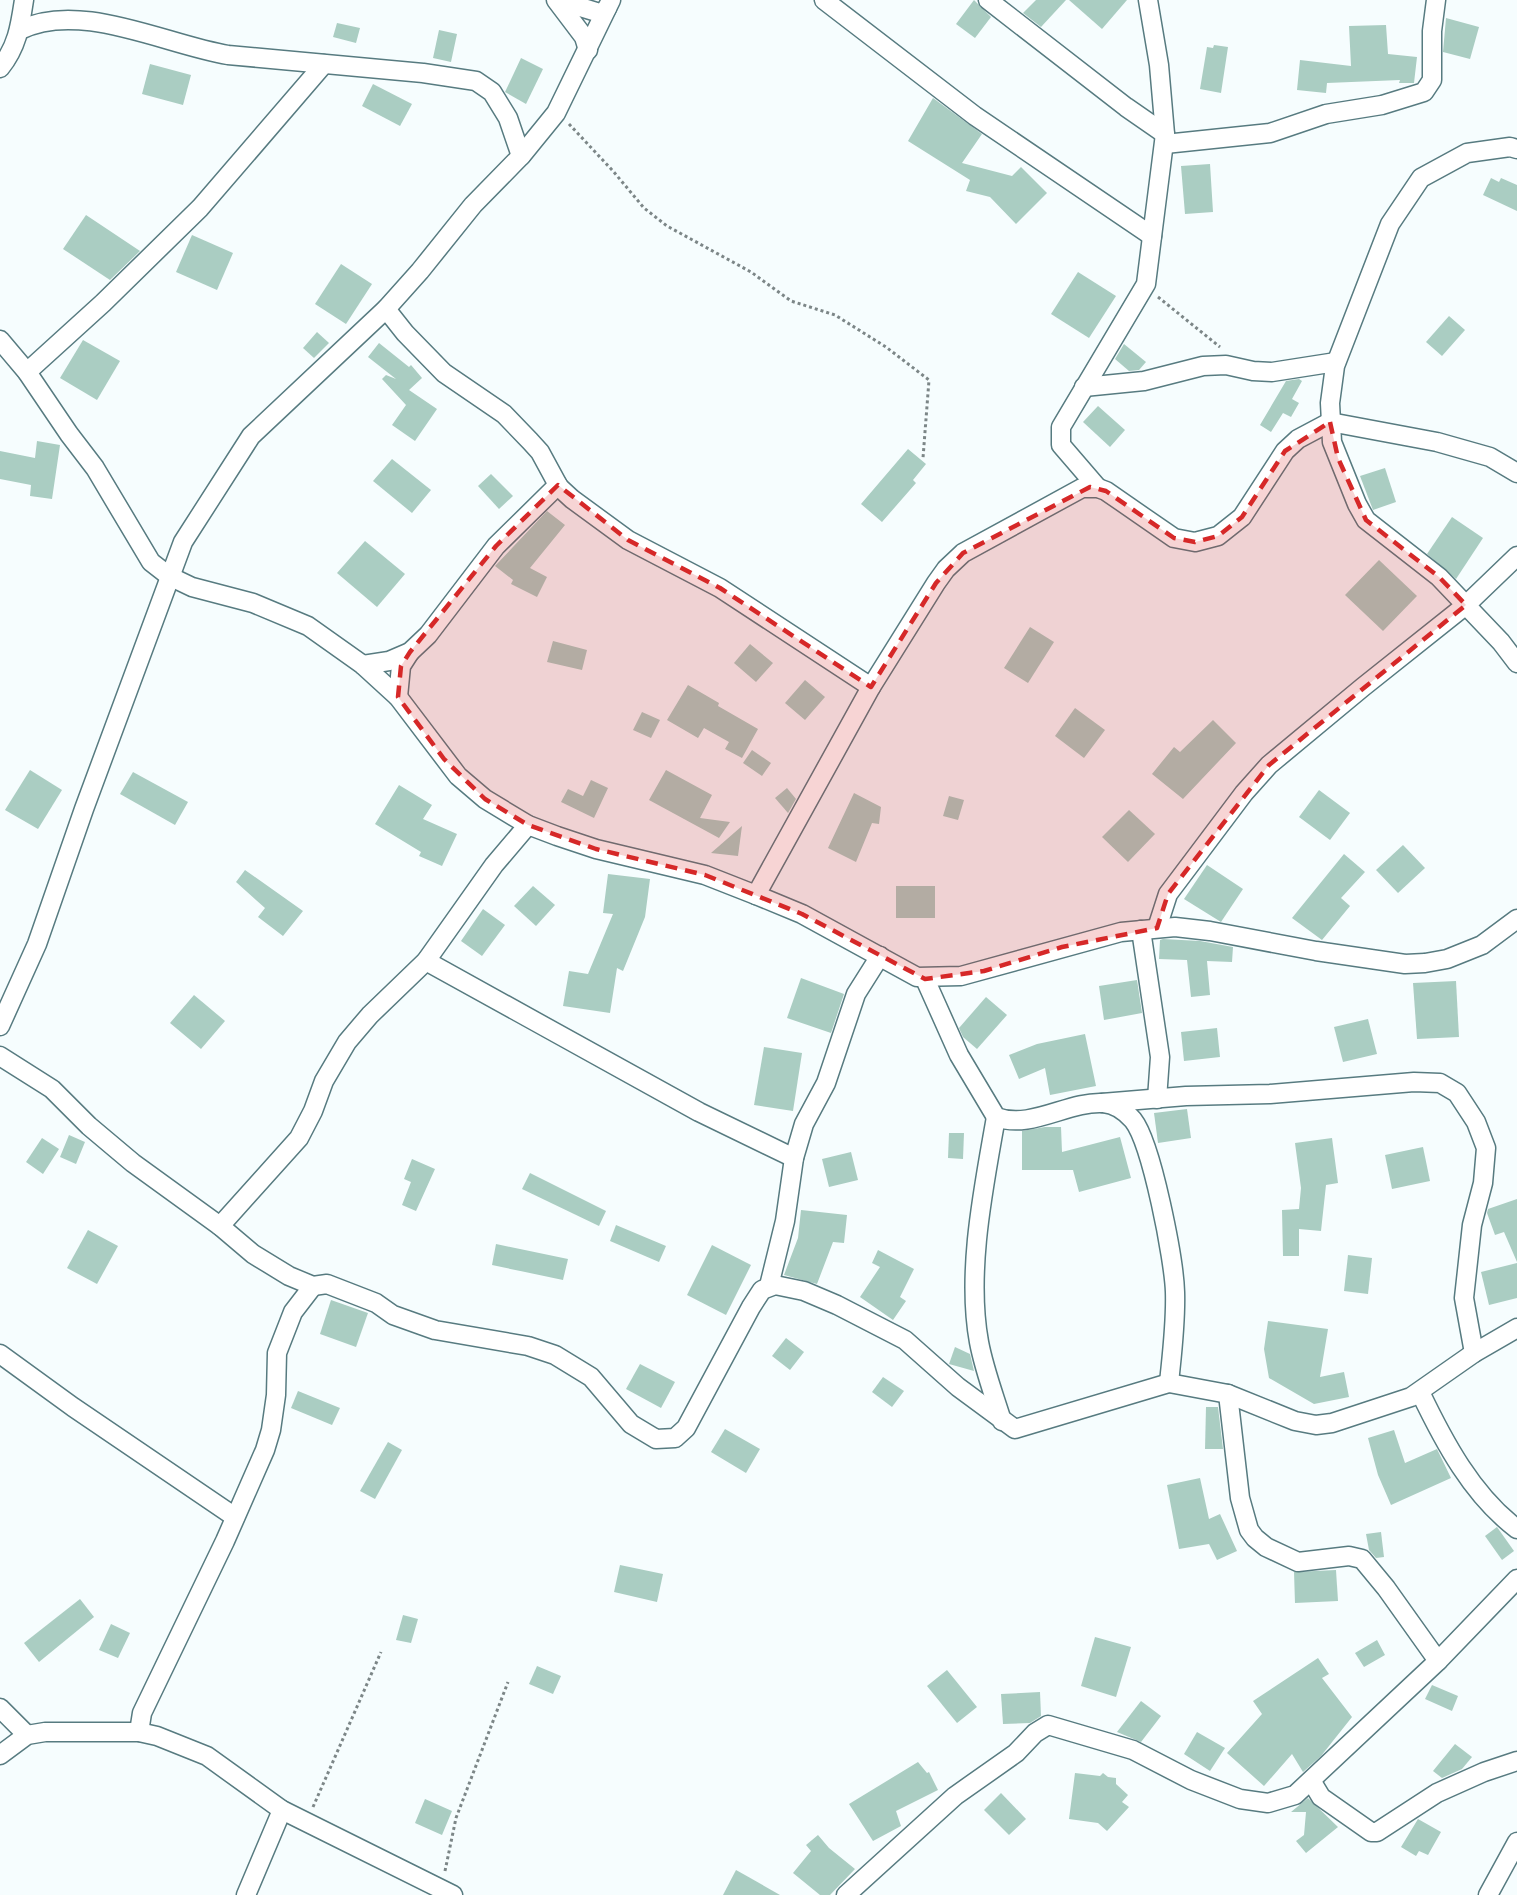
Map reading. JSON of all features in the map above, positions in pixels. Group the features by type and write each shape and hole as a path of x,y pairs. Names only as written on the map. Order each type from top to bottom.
{"street":[{"path":"0,68 13,52 20,30 24,0"},
{"path":"556,0 603,14 609,4"},
{"path":"556,0 584,37 588,50"},
{"path":"824,0 975,116 1152,236"},
{"path":"988,0 1165,139 1270,133 1326,114 1382,105 1424,93 1432,80 1432,31 1436,0"},
{"path":"1132,0 1150,20"},
{"path":"1148,0 1157,56 1165,139 1146,284 1061,427 1059,441 1098,488 1174,538 1184,542 1207,540 1227,532 1242,517 1285,451 1315,428 1330,422 1359,425 1469,451 1490,457 1517,473"},
{"path":"0,1026 38,944 183,542 251,436 386,309 473,205 521,156 556,112 609,4"},
{"path":"20,30 45,22 74,20 110,25 211,52 476,81 492,92 508,118 521,156"},
{"path":"27,372 103,303 200,208 324,64"},
{"path":"1517,149 1510,147 1467,153 1421,178 1390,224 1336,362 1330,403 1330,422 1335,450 1366,520 1439,577 1502,642 1517,663"},
{"path":"386,309 405,333 444,372 504,414 540,452 558,485 572,499 628,540 720,588 871,687"},
{"path":"0,340 27,372 95,468 151,562 169,576 192,587 253,603 308,627 363,665 398,697 458,776 485,799 528,825 596,849 705,875 756,895 802,914 910,974 925,979 984,972 1062,947 1149,929 1210,931 1316,951 1405,964 1425,963 1447,959 1482,945 1517,918"},
{"path":"1084,387 1144,381 1203,366 1238,366 1253,371 1272,372 1336,362"},
{"path":"398,697 401,666 410,652 428,635 496,546 558,485"},
{"path":"756,895 871,687 936,582 963,553 1034,517 1076,491 1098,488"},
{"path":"1157,1099 1160,1056 1149,929 1168,894 1232,807 1269,765 1467,605 1517,556"},
{"path":"363,665 389,662 410,652"},
{"path":"220,1226 299,1138 314,1111 324,1081 347,1042 426,961 494,865 528,825"},
{"path":"769,1286 786,1221 794,1158 804,1124 825,1083 856,994 880,956"},
{"path":"426,961 680,1102 794,1158"},
{"path":"925,979 959,1055 996,1117 977,1255 975,1312 984,1363 1002,1421"},
{"path":"0,1056 52,1089 89,1126 133,1163 220,1226 253,1254 313,1286 327,1284 376,1303 393,1315 435,1330 509,1342 555,1355 601,1386 631,1424 656,1439 675,1438 686,1428 751,1307 762,1290 769,1286 804,1291 893,1332 1002,1421 1015,1429 1097,1402 1168,1383 1228,1394 1295,1421 1316,1425 1332,1423 1401,1402 1420,1392 1474,1353 1517,1328"},
{"path":"996,1117 1015,1120 1034,1118 1102,1103 1429,1081 1450,1087 1470,1112 1487,1152 1483,1183 1472,1225 1464,1298 1474,1353"},
{"path":"1102,1103 1121,1108 1135,1122 1146,1151 1167,1234 1175,1291 1175,1336 1168,1383"},
{"path":"138,1732 142,1713 235,1517 271,1430 277,1353 293,1312 313,1286"},
{"path":"0,1354 73,1407 235,1517"},
{"path":"1420,1392 1433,1420 1471,1481 1485,1500 1517,1529"},
{"path":"1228,1394 1240,1498 1250,1530 1255,1538 1266,1547 1298,1562 1348,1556 1362,1559 1386,1588 1438,1661"},
{"path":"846,1895 955,1796 1016,1753 1035,1733 1048,1725 1133,1750 1191,1780 1240,1799 1278,1802 1295,1796 1438,1661 1517,1579"},
{"path":"0,1708 27,1735"},
{"path":"0,1755 27,1735 45,1732 138,1732 157,1736 207,1756 282,1810 449,1893"},
{"path":"1312,1782 1321,1797 1371,1832 1377,1832 1437,1793 1484,1772 1517,1761"},
{"path":"246,1895 282,1810"},
{"path":"1488,1895 1517,1842"}],"path":[{"path":"556,112 586,141 644,208 667,226 751,272 790,301 835,315 853,325 929,380 923,458"},
{"path":"1146,284 1238,366"},
{"path":"306,1822 381,1652"},
{"path":"449,1893 443,1878 456,1818 507,1682"}],"highlighted area":[{"path":"1330,422 1338,458 1366,520 1439,577 1466,605 1269,765 1168,894 1157,928 1062,947 984,971 925,979 802,914 705,875 596,849 528,825 485,799 444,759 398,697 401,666 410,652 496,546 558,485 628,540 720,588 871,687 936,583 963,553 1090,487 1106,491 1174,538 1195,542 1218,536 1242,517 1285,451"}],"building":[{"path":"974,0 991,17 975,38 956,24"},
{"path":"1036,0 1066,0 1041,27 1023,13"},
{"path":"1069,0 1127,0 1102,29"},
{"path":"1446,18 1479,27 1470,59 1443,52"},
{"path":"337,23 360,28 356,43 333,37"},
{"path":"1386,25 1388,54 1417,57 1414,83 1399,83 1400,80 1327,83 1326,93 1297,90 1300,60 1351,66 1349,26"},
{"path":"439,30 457,34 451,62 433,58"},
{"path":"1214,45 1228,47 1221,93 1200,89 1207,47 1213,48"},
{"path":"521,58 543,69 526,104 505,92"},
{"path":"150,64 191,75 183,105 142,94"},
{"path":"373,84 412,104 400,126 362,106"},
{"path":"933,98 982,134 962,163 1012,176 1021,167 1047,193 1016,224 990,197 966,191 970,180 908,141"},
{"path":"1210,164 1213,212 1185,214 1181,166"},
{"path":"1491,178 1499,182 1501,178 1517,185 1517,211 1483,195"},
{"path":"86,215 140,251 110,280 63,249"},
{"path":"192,235 233,253 217,290 176,272"},
{"path":"341,264 372,284 346,324 315,304"},
{"path":"1078,272 1116,296 1089,338 1051,314"},
{"path":"1449,316 1465,330 1442,356 1426,342"},
{"path":"317,332 329,343 314,358 303,348"},
{"path":"83,340 120,361 97,400 60,378"},
{"path":"379,343 409,367 411,365 422,378 409,390 437,409 415,441 392,425 406,405 382,379 386,375 396,379 368,357"},
{"path":"1124,344 1146,362 1139,370 1129,371 1115,359"},
{"path":"1299,379 1302,381 1292,399 1299,403 1291,417 1283,413 1271,432 1260,425 1286,381"},
{"path":"1098,406 1125,430 1110,447 1083,422"},
{"path":"37,441 60,445 52,499 30,496 31,485 0,479 0,451 35,458"},
{"path":"908,449 926,464 913,480 916,483 882,522 861,504"},
{"path":"392,459 431,490 412,513 373,481"},
{"path":"1385,468 1396,502 1373,510 1360,476"},
{"path":"491,474 513,496 499,509 478,486"},
{"path":"547,511 565,525 530,568 547,577 537,597 511,584 513,580 495,566"},
{"path":"1452,517 1483,538 1456,579 1427,554"},
{"path":"365,541 405,574 377,607 337,573"},
{"path":"1379,560 1417,596 1383,631 1345,595"},
{"path":"1030,627 1054,642 1028,683 1004,668"},
{"path":"553,641 587,650 582,670 547,662"},
{"path":"750,644 773,663 756,682 734,663"},
{"path":"805,680 825,697 805,720 785,703"},
{"path":"688,685 719,703 718,706 758,729 742,758 725,749 729,742 704,728 698,738 667,720"},
{"path":"1075,708 1105,730 1084,758 1055,736"},
{"path":"642,712 660,720 651,738 633,730"},
{"path":"1213,720 1236,743 1183,799 1152,774 1174,747 1180,752"},
{"path":"752,750 771,763 762,776 743,763"},
{"path":"30,770 62,790 38,829 5,810"},
{"path":"666,770 712,795 700,818 730,822 719,838 649,800"},
{"path":"133,772 188,802 175,825 120,794"},
{"path":"591,780 608,788 594,818 561,802 568,789 583,796"},
{"path":"399,785 432,805 423,819 457,834 442,866 419,856 421,852 375,824"},
{"path":"787,788 796,799 788,813 775,798"},
{"path":"1319,790 1350,813 1330,840 1299,817"},
{"path":"854,793 881,807 879,824 872,823 856,862 828,848"},
{"path":"949,796 964,800 958,820 943,816"},
{"path":"1129,810 1155,834 1128,862 1102,837"},
{"path":"742,826 738,856 711,853"},
{"path":"1403,845 1425,868 1398,893 1376,870"},
{"path":"1344,854 1365,872 1341,898 1350,906 1322,940 1292,918"},
{"path":"1207,865 1243,889 1221,922 1184,899"},
{"path":"245,870 303,911 283,936 258,917 265,908 236,882"},
{"path":"608,874 650,879 645,917 623,971 617,968 610,1013 563,1006 569,971 588,974 613,914 603,913"},
{"path":"533,886 555,905 536,926 514,906"},
{"path":"896,886 935,886 935,918 896,918"},
{"path":"483,909 505,925 482,956 461,941"},
{"path":"1160,940 1200,941 1233,947 1232,962 1207,961 1210,995 1191,997 1187,960 1159,959"},
{"path":"801,978 844,994 831,1033 787,1018"},
{"path":"1137,980 1142,1013 1104,1020 1099,986"},
{"path":"1456,981 1459,1037 1417,1039 1413,983"},
{"path":"194,995 225,1021 201,1049 170,1023"},
{"path":"986,997 1007,1015 977,1049 963,1037 959,1028"},
{"path":"1368,1019 1377,1054 1343,1062 1334,1027"},
{"path":"1217,1028 1220,1057 1184,1061 1181,1032"},
{"path":"1085,1034 1096,1086 1050,1095 1045,1068 1019,1079 1009,1055 1037,1044"},
{"path":"764,1047 802,1053 793,1111 754,1105"},
{"path":"1187,1109 1191,1138 1158,1143 1154,1113"},
{"path":"1061,1127 1062,1152 1120,1137 1131,1178 1079,1192 1073,1170 1022,1170 1022,1131"},
{"path":"949,1133 964,1133 963,1159 948,1158"},
{"path":"69,1135 85,1142 76,1164 60,1157"},
{"path":"42,1138 59,1149 43,1174 26,1162"},
{"path":"1332,1138 1338,1183 1326,1185 1321,1231 1299,1229 1299,1256 1283,1256 1282,1210 1299,1209 1301,1188 1295,1143"},
{"path":"1423,1147 1430,1181 1392,1189 1385,1155"},
{"path":"851,1152 858,1180 829,1187 822,1159"},
{"path":"412,1159 435,1169 416,1211 402,1205 411,1182 404,1179"},
{"path":"530,1173 606,1211 599,1226 522,1189"},
{"path":"1517,1199 1517,1262 1504,1232 1495,1235 1487,1213 1488,1209"},
{"path":"801,1210 847,1215 844,1243 833,1242 817,1284 784,1275 798,1238"},
{"path":"616,1225 666,1246 659,1262 610,1241"},
{"path":"88,1230 118,1246 97,1284 67,1268"},
{"path":"496,1244 568,1259 563,1280 492,1265"},
{"path":"712,1245 751,1265 726,1315 687,1295"},
{"path":"878,1250 914,1269 900,1297 906,1301 893,1320 860,1297 880,1267 872,1263"},
{"path":"1348,1255 1372,1258 1368,1294 1344,1291"},
{"path":"1517,1263 1517,1298 1489,1305 1481,1272"},
{"path":"331,1300 368,1313 356,1347 320,1334"},
{"path":"1268,1321 1328,1329 1320,1377 1344,1372 1349,1397 1314,1404 1269,1378 1264,1349"},
{"path":"786,1338 804,1352 790,1370 772,1356"},
{"path":"955,1347 970,1354 974,1371 949,1364"},
{"path":"640,1364 675,1382 661,1408 626,1389"},
{"path":"883,1377 904,1391 892,1407 872,1392"},
{"path":"298,1391 340,1408 332,1425 291,1408"},
{"path":"1206,1407 1218,1407 1223,1449 1205,1449"},
{"path":"725,1429 760,1449 746,1473 711,1452"},
{"path":"1394,1430 1405,1463 1437,1449 1451,1478 1391,1505 1378,1475 1368,1438"},
{"path":"388,1442 402,1450 375,1499 360,1491"},
{"path":"1200,1478 1209,1519 1220,1514 1237,1551 1217,1560 1209,1544 1179,1549 1167,1485"},
{"path":"1497,1527 1514,1551 1502,1560 1485,1536"},
{"path":"1381,1532 1384,1557 1376,1558 1369,1550 1366,1534"},
{"path":"620,1565 663,1574 657,1602 614,1592"},
{"path":"1336,1570 1338,1601 1295,1603 1294,1572"},
{"path":"80,1599 94,1617 39,1662 24,1643"},
{"path":"403,1615 418,1619 411,1643 396,1640"},
{"path":"111,1624 130,1633 118,1658 99,1650"},
{"path":"1095,1637 1131,1647 1116,1697 1081,1686"},
{"path":"1377,1640 1385,1655 1364,1667 1355,1653"},
{"path":"1318,1658 1329,1674 1322,1678 1352,1717 1321,1756 1303,1772 1292,1754 1264,1786 1227,1753 1262,1714 1253,1701"},
{"path":"537,1666 561,1676 553,1694 529,1684"},
{"path":"947,1670 977,1707 957,1723 927,1686"},
{"path":"1432,1685 1458,1696 1452,1711 1425,1699"},
{"path":"1040,1692 1041,1716 1030,1723 1003,1724 1001,1694"},
{"path":"1141,1701 1161,1716 1141,1742 1117,1732"},
{"path":"1197,1732 1225,1748 1210,1771 1184,1754"},
{"path":"1455,1744 1472,1757 1462,1769 1442,1778 1433,1771"},
{"path":"918,1762 927,1773 929,1772 938,1790 896,1811 901,1826 873,1841 849,1804"},
{"path":"1075,1773 1100,1776 1103,1773 1108,1777 1116,1778 1116,1784 1128,1795 1122,1802 1129,1807 1107,1831 1098,1823 1069,1819"},
{"path":"1001,1793 1026,1819 1009,1835 984,1810"},
{"path":"1308,1798 1338,1827 1306,1853 1296,1841 1304,1835 1306,1812 1291,1812"},
{"path":"425,1799 452,1811 442,1835 415,1823"},
{"path":"1418,1819 1441,1832 1428,1855 1419,1851 1416,1856 1401,1847"},
{"path":"818,1835 829,1848 855,1869 830,1895 820,1895 793,1873 811,1851 806,1845"},
{"path":"736,1870 745,1875 780,1895 723,1895"}]}
